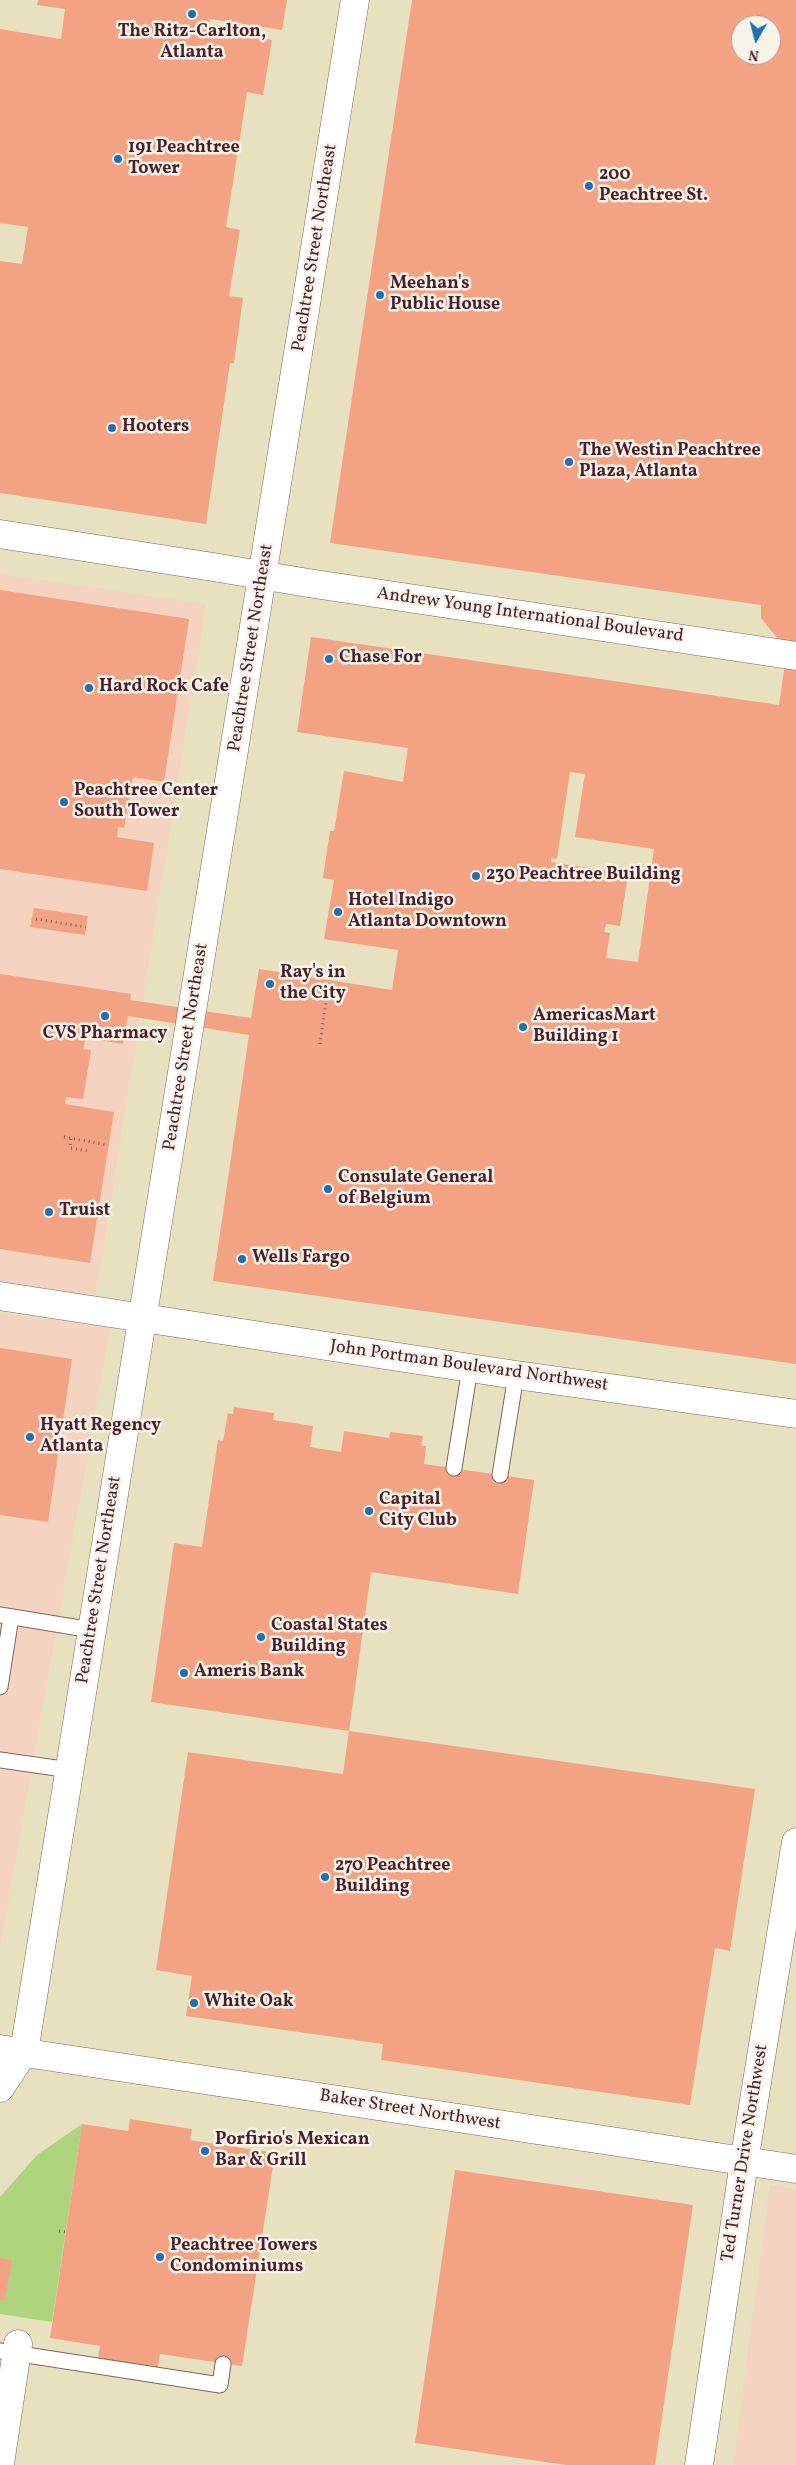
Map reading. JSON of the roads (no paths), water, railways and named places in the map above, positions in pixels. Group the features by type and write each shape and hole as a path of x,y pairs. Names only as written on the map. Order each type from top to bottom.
{"main road":[{"name":"Peachtree Street Northeast","path":"0,2088 12,2050 70,1770 264,576 355,0"},
{"name":"Andrew Young International Boulevard","path":"0,534 264,576 796,656"},
{"name":"John Portman Boulevard Northwest","path":"0,1296 516,1375 796,1414"},
{"name":"Ted Turner Drive Northwest","path":"698,2465 744,2162 796,1842"},
{"name":"Baker Street Northwest","path":"12,2050 796,2169"},
{"path":"0,2464 12,2350"}],"lane":[{"path":"454,1468 470,1368"},
{"path":"500,1475 516,1375"},
{"path":"0,1687 6,1616 92,1630"},
{"path":"0,1760 70,1770"},
{"path":"12,2350 220,2385 223,2364"}],"place":[{"name":"The Ritz-Carlton, Atlanta","path":"192,14"},
{"name":"191 Peachtree Tower","path":"118,159"},
{"name":"200 Peachtree St.","path":"589,186"},
{"name":"Meehan's Public House","path":"380,295"},
{"name":"Hooters","path":"112,428"},
{"name":"The Westin Peachtree Plaza, Atlanta","path":"569,462"},
{"name":"Chase For","path":"329,659"},
{"name":"Hard Rock Cafe","path":"89,688"},
{"name":"Peachtree Center South Tower","path":"64,802"},
{"name":"230 Peachtree Building","path":"476,876"},
{"name":"Hotel Indigo Atlanta Downtown","path":"338,912"},
{"name":"Ray's in the City","path":"270,984"},
{"name":"CVS Pharmacy","path":"105,1016"},
{"name":"AmericasMart Building 1","path":"523,1027"},
{"name":"Consulate General of Belgium","path":"328,1189"},
{"name":"Truist","path":"49,1212"},
{"name":"Wells Fargo","path":"242,1259"},
{"name":"Hyatt Regency Atlanta","path":"30,1437"},
{"name":"Capital City Club","path":"369,1511"},
{"name":"Coastal States Building","path":"261,1637"},
{"name":"Ameris Bank","path":"184,1673"},
{"name":"270 Peachtree Building","path":"325,1877"},
{"name":"White Oak","path":"194,2003"},
{"name":"Porfirio's Mexican Bar & Grill","path":"205,2151"},
{"name":"Peachtree Towers Condominiums","path":"160,2257"}]}
